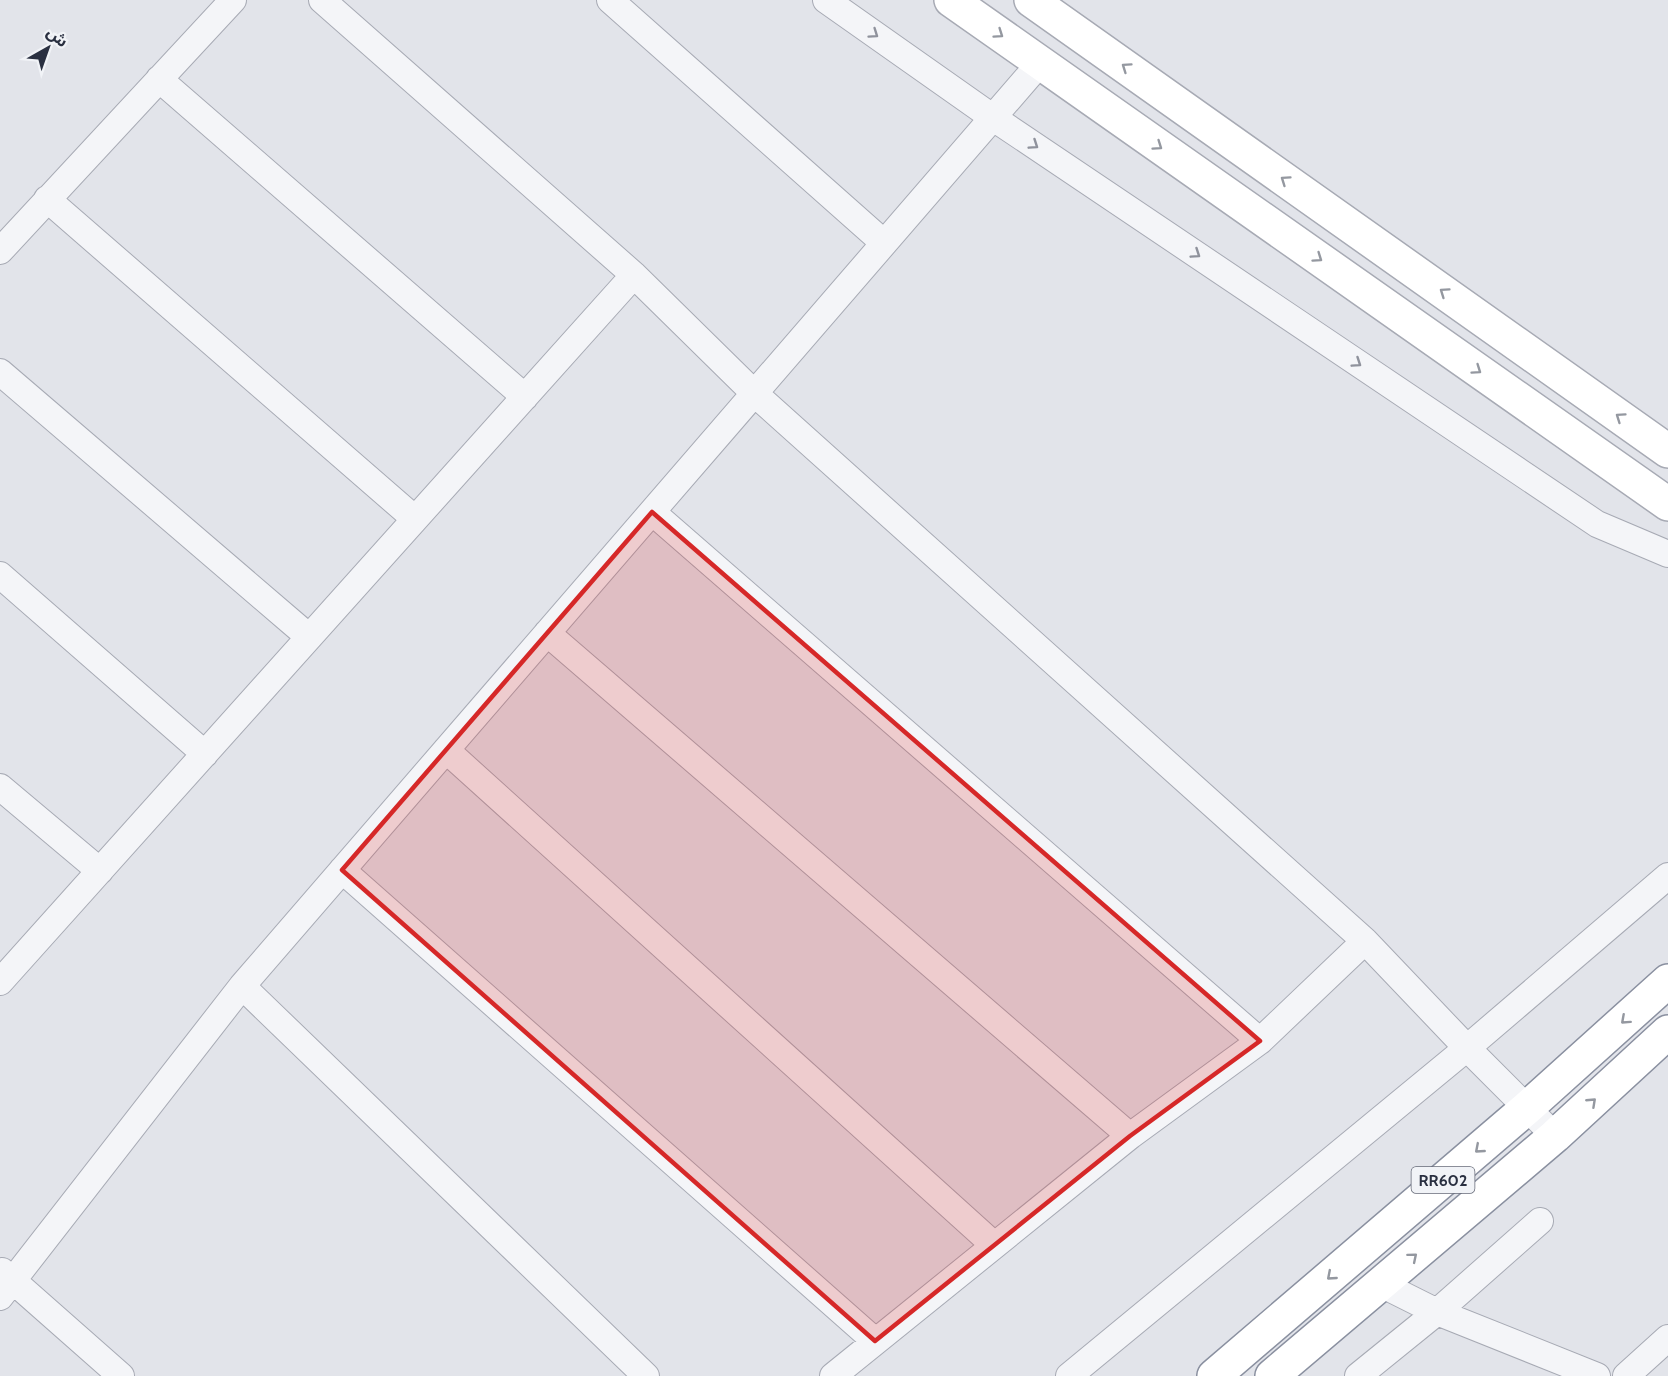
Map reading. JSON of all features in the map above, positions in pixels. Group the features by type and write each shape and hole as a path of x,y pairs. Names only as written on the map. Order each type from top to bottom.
{"main road":[{"path":"951,0 1668,504"},
{"path":"1031,0 1668,451"},
{"name":"RR602","path":"1214,1376 1527,1108 1668,981"},
{"name":"RR602","path":"1272,1376 1555,1136 1668,1032"}],"street":[{"path":"0,251 233,0"},
{"path":"322,0 634,275 754,393 1365,941 1555,1136"},
{"path":"610,0 884,243"},
{"path":"826,0 992,117 1597,524 1668,554"},
{"path":"121,1376 4,1283 242,986 1040,63"},
{"path":"159,79 525,397"},
{"path":"47,199 415,519"},
{"path":"0,982 634,275"},
{"path":"0,372 309,638"},
{"path":"652,512 1260,1041"},
{"path":"0,575 205,754"},
{"path":"547,633 1130,1136"},
{"path":"446,750 994,1245"},
{"path":"0,787 100,871"},
{"path":"342,870 875,1341"},
{"path":"1069,1376 1467,1048 1668,876"},
{"path":"833,1376 1130,1136 1260,1041 1365,941"},
{"path":"242,986 646,1376"},
{"path":"1358,1376 1437,1312 1540,1221"},
{"path":"1381,1284 1437,1312 1596,1376"},
{"path":"1626,1376 1668,1338"}],"highlighted area":[{"path":"652,512 1260,1041 1130,1136 875,1341 342,870"}]}
